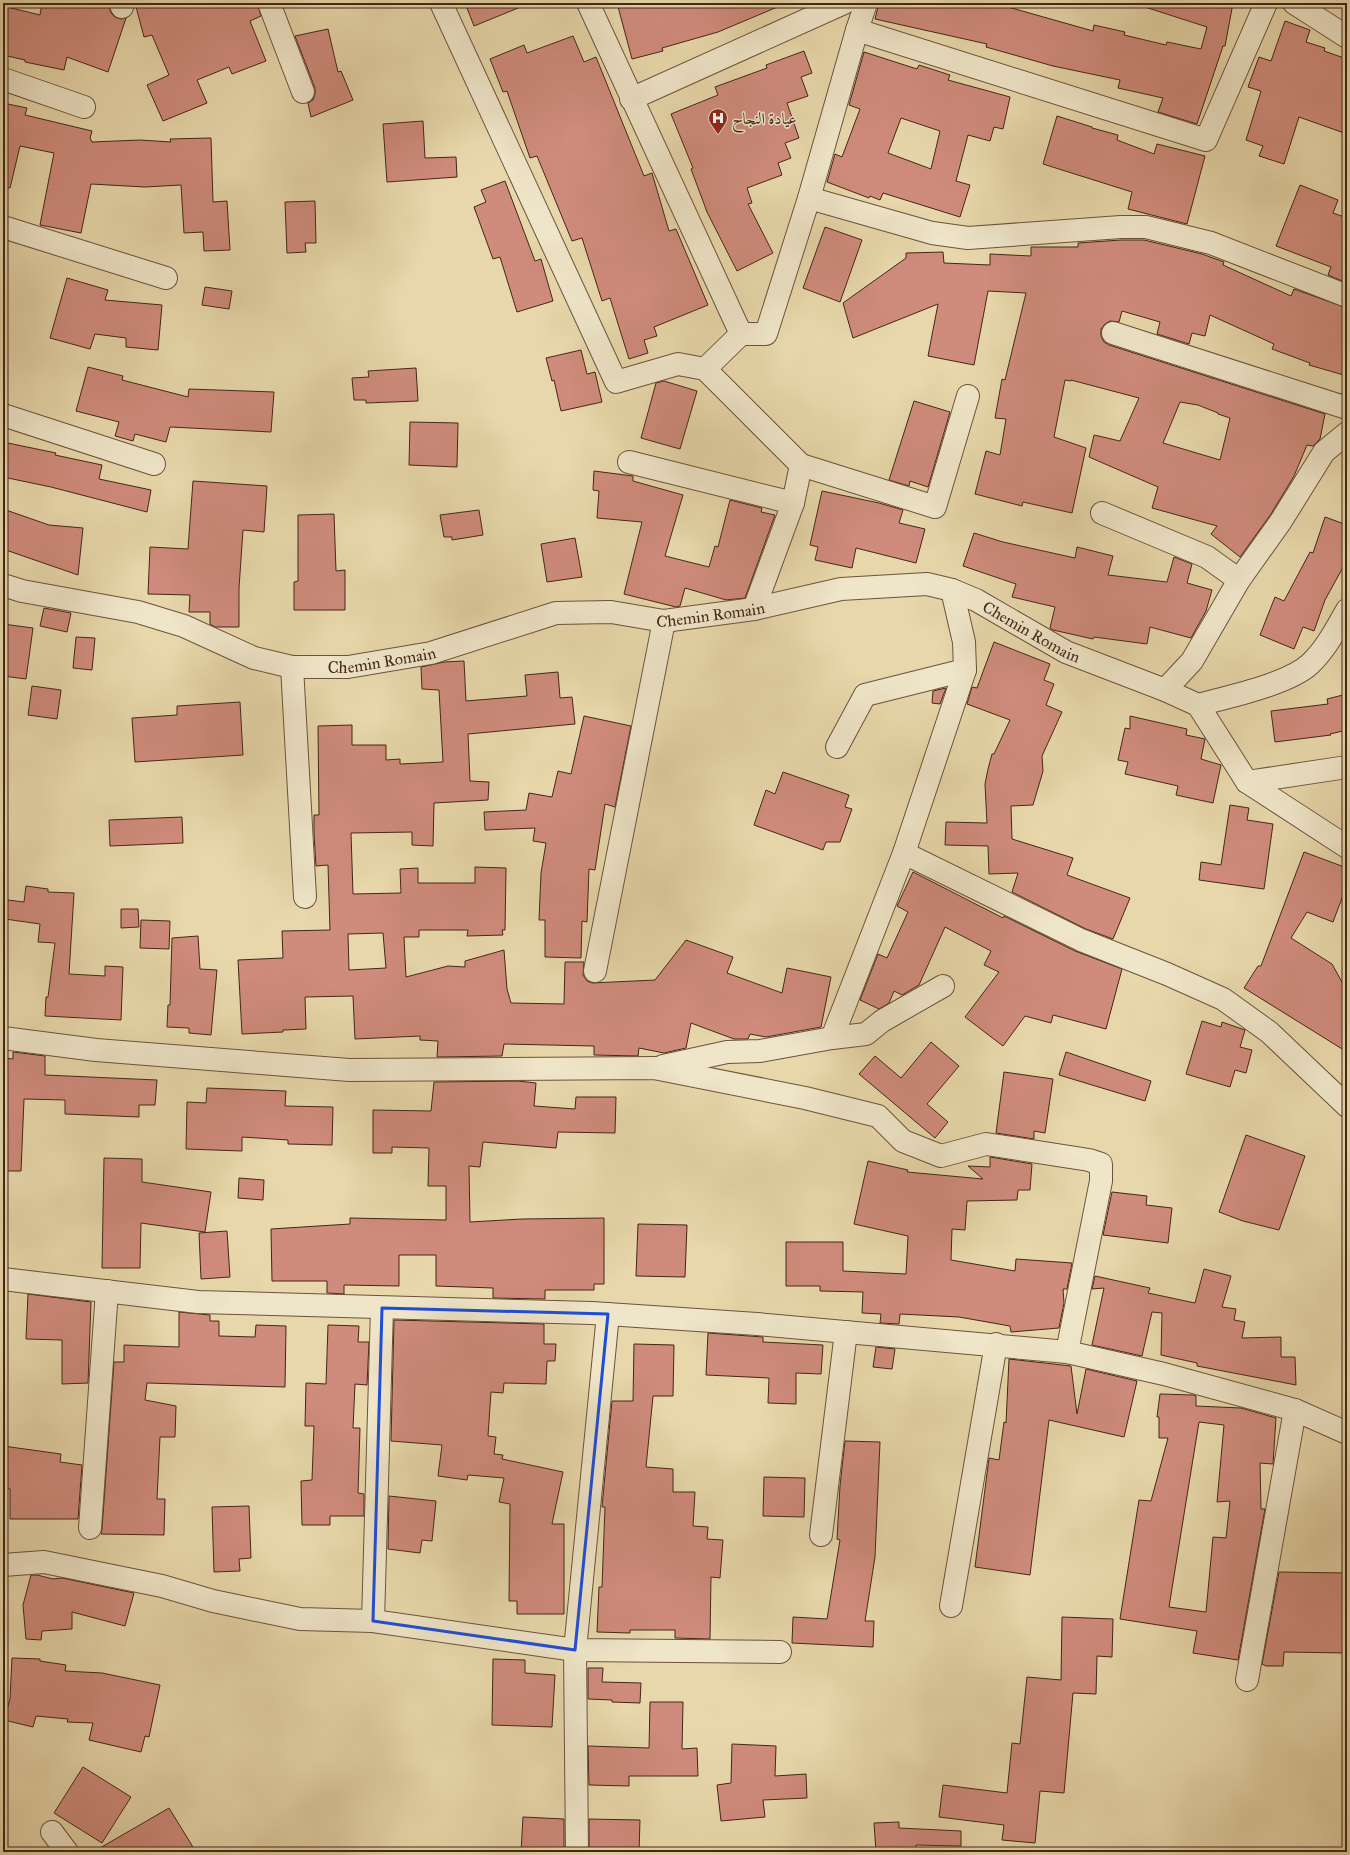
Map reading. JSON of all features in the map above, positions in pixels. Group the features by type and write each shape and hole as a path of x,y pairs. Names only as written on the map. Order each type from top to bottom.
{"street":[{"path":"269,3 303,92"},
{"path":"441,3 616,382 678,364 705,369 802,465 935,507 968,396"},
{"path":"588,3 631,99 741,334"},
{"path":"631,99 844,3"},
{"path":"705,369 741,334 766,334 809,198 866,3"},
{"path":"857,30 1206,140 1266,3"},
{"path":"1294,3 1347,36"},
{"path":"3,79 84,106"},
{"path":"809,198 932,233 968,238 1121,226 1146,227 1211,243 1347,296"},
{"path":"3,227 166,278"},
{"path":"1113,333 1347,408"},
{"path":"3,415 154,464"},
{"path":"1165,690 1192,661 1239,580 1281,521 1324,452 1347,433"},
{"path":"628,462 793,503"},
{"path":"754,609 793,503 802,465"},
{"path":"1102,513 1207,557 1239,580"},
{"name":"Chemin Romain","path":"3,585 22,591 138,612 184,626 254,658 292,667 348,667 431,653 556,613 610,612 664,621 754,609 841,589 928,584 952,590 976,600 1066,652 1165,690 1198,705"},
{"path":"832,1038 904,853 965,670 964,642 952,590"},
{"path":"1347,610 1330,640 1310,664 1281,681 1198,705 1247,782 1347,847"},
{"path":"595,971 664,621"},
{"path":"292,667 305,897"},
{"path":"837,747 865,695 965,670"},
{"path":"1247,782 1347,768"},
{"path":"904,853 1081,940 1167,974 1223,999 1269,1032 1347,1106"},
{"path":"654,1068 727,1052 760,1051 832,1038 866,1034 882,1021 943,986"},
{"path":"3,1038 96,1050 349,1070 654,1068 805,1098 878,1116 903,1141 941,1156 986,1144 1088,1160 1101,1164 1101,1181 1067,1352"},
{"path":"3,1279 198,1302 608,1314 756,1324 996,1344 1067,1352 1164,1374 1296,1410 1347,1434"},
{"path":"90,1528 107,1291"},
{"path":"373,1621 382,1308"},
{"path":"577,1852 574,1650 608,1314"},
{"path":"821,1535 846,1332"},
{"path":"951,1606 996,1344"},
{"path":"1247,1680 1296,1410"},
{"path":"3,1565 44,1562 162,1586 213,1601 300,1619 373,1621 574,1650 780,1652"},
{"path":"52,1832 67,1852"}],"highlighted area":[{"path":"382,1308 608,1314 575,1650 373,1621"}],"building":[{"path":"42,3 108,3 111,13 115,17 121,19 126,18 108,72 67,57 64,70 25,62 25,60 3,55 3,6 40,15"},
{"path":"135,3 257,3 261,16 250,21 266,61 232,74 229,67 197,80 207,103 163,121 147,85 169,75 152,35 144,37"},
{"path":"465,3 528,3 528,4 474,26"},
{"path":"617,3 787,3 718,32 662,48 663,51 632,59"},
{"path":"879,3 994,3 1093,31 1094,25 1125,32 1124,35 1166,45 1167,42 1201,49 1207,27 1145,7 1145,3 1233,3 1225,46 1223,46 1197,124 1158,112 1163,98 1118,88 1120,80 1053,66 986,47 987,44 875,19"},
{"path":"1285,21 1310,30 1306,42 1325,48 1324,51 1347,59 1347,134 1299,117 1284,164 1259,156 1263,146 1246,140 1261,91 1248,87 1259,57 1271,61"},
{"path":"328,29 338,72 341,71 353,100 311,117 308,103 313,100 315,88 295,36"},
{"path":"573,36 584,62 596,57 644,176 652,173 669,231 676,229 708,305 654,327 657,336 644,340 648,353 629,359 610,298 602,301 582,238 572,241 537,156 530,158 507,91 503,92 490,59 524,45 527,53"},
{"path":"804,51 812,73 801,77 808,96 787,103 799,138 785,143 791,158 778,163 782,175 747,188 752,203 748,204 773,253 737,271 707,212 691,169 693,168 671,114 718,95 715,87 767,68 766,65"},
{"path":"864,52 917,69 919,65 950,75 948,80 1010,97 1003,129 994,127 990,141 968,135 956,181 970,185 960,217 883,193 880,200 870,196 869,198 827,182 835,154 842,157 860,109 849,105","holes":["901,118 940,131 931,169 888,153"]},
{"path":"3,103 27,108 25,115 92,131 90,138 92,142 140,140 171,142 170,139 211,138 213,202 227,201 230,250 204,251 203,232 184,233 181,185 145,187 91,184 81,233 40,225 54,153 20,146 10,188 3,187"},
{"path":"1057,116 1118,135 1117,140 1154,154 1157,144 1205,156 1187,224 1128,209 1132,192 1043,164"},
{"path":"423,121 425,158 456,157 457,177 387,182 383,124"},
{"path":"505,181 535,261 541,259 553,301 517,312 500,257 493,259 474,207 486,202 481,190"},
{"path":"1300,185 1338,200 1333,213 1347,218 1347,283 1328,275 1331,267 1276,246"},
{"path":"315,201 316,243 305,243 306,252 287,253 285,202"},
{"path":"825,227 862,240 840,302 803,288"},
{"path":"1144,240 1202,254 1224,262 1223,265 1291,296 1294,289 1347,308 1347,376 1309,365 1310,363 1272,349 1274,344 1210,315 1205,336 1192,333 1189,344 1157,334 1160,322 1122,311 1119,322 1110,321 1101,329 1101,336 1104,342 1109,345 1325,414 1320,439 1313,446 1307,445 1294,476 1271,514 1240,557 1211,534 1217,526 1152,508 1158,487 1089,457 1094,435 1120,441 1139,398 1071,380 1065,380 1054,437 1086,448 1072,513 1023,502 1022,506 975,494 986,451 1000,455 1006,419 995,418 1002,379 1005,380 1026,293 988,291 974,365 928,356 938,304 853,338 843,303 906,258 906,253 943,252 944,263 990,265 990,254 1031,256 1031,247 1078,247 1078,243","holes":["1180,402 1198,405 1230,418 1220,460 1163,443"]},
{"path":"67,278 108,290 105,300 162,305 158,350 126,347 126,338 95,334 90,349 50,338"},
{"path":"205,287 232,291 229,309 202,305"},
{"path":"581,350 587,374 595,372 602,402 561,411 554,380 552,381 546,358"},
{"path":"88,367 123,376 122,380 188,397 189,389 274,392 271,432 170,427 166,442 135,434 133,441 115,436 119,422 76,411"},
{"path":"416,368 418,401 366,403 366,400 354,400 352,378 369,377 368,371"},
{"path":"664,381 697,391 680,449 641,438 656,383"},
{"path":"914,401 950,412 928,487 910,481 909,486 889,480"},
{"path":"410,422 458,423 457,467 409,465"},
{"path":"3,442 56,453 55,455 102,465 99,479 151,490 147,512 51,487 3,477"},
{"path":"594,471 633,476 633,481 683,495 665,556 709,567 715,546 718,547 730,500 762,508 761,512 775,515 745,598 726,600 685,588 680,606 676,607 624,594 642,522 597,518 599,491 593,490"},
{"path":"193,481 267,486 264,532 243,530 239,588 239,627 215,627 210,624 210,612 189,612 190,595 148,594 150,547 188,549"},
{"path":"822,491 879,503 903,510 899,523 925,529 916,563 856,548 852,568 815,560 818,547 810,545"},
{"path":"3,509 49,525 83,528 78,575 3,549"},
{"path":"479,510 483,535 452,540 452,537 444,537 440,515"},
{"path":"334,514 336,571 345,570 345,610 294,610 294,582 298,581 298,515"},
{"path":"1325,517 1347,525 1347,560 1325,600 1314,631 1303,627 1294,649 1260,635 1275,597 1284,601 1310,552 1313,553"},
{"path":"974,533 1003,542 1075,558 1077,547 1113,556 1108,575 1167,582 1174,557 1192,564 1187,583 1212,590 1206,611 1191,638 1150,627 1147,644 1094,637 1093,639 1053,630 1050,628 1055,607 1012,597 1016,584 963,566"},
{"path":"575,538 582,577 547,582 541,544"},
{"path":"44,608 71,613 67,632 40,626"},
{"path":"3,624 33,628 26,679 3,676"},
{"path":"76,637 95,638 92,670 73,668"},
{"path":"994,642 1050,664 1044,680 1054,684 1046,705 1062,712 1042,756 1043,771 1033,805 1011,806 1012,839 1073,858 1067,875 1130,898 1113,939 1086,929 1012,892 1018,873 989,874 988,846 945,845 946,822 987,823 985,784 988,769 992,754 994,754 1010,720 967,704 972,687 977,688"},
{"path":"464,661 466,701 527,696 525,675 558,672 560,698 572,697 575,724 468,734 470,781 489,782 488,800 434,803 433,846 412,845 412,832 351,833 353,894 401,893 400,869 418,868 418,883 475,883 475,867 506,868 505,930 502,930 503,935 467,936 468,930 419,930 419,937 404,937 406,977 448,966 465,967 465,961 504,950 507,989 511,1003 564,1004 565,962 584,962 583,975 587,981 592,983 655,980 686,940 733,957 727,973 782,993 787,968 831,977 821,1027 766,1037 750,1034 748,1039 734,1039 691,1023 686,1048 664,1053 639,1048 638,1056 594,1055 594,1046 504,1044 502,1056 437,1057 438,1041 420,1040 420,1036 355,1039 353,996 305,997 306,1029 242,1034 238,960 283,958 282,931 330,930 328,865 316,866 314,834 314,815 319,815 318,726 352,725 352,745 386,745 386,760 400,759 400,764 443,762 439,690 422,689 421,667 444,662","holes":["383,933 386,968 349,970 348,934"]},
{"path":"32,686 61,690 57,719 28,715"},
{"path":"946,688 940,704 932,703 933,691"},
{"path":"1347,694 1347,730 1330,734 1331,735 1275,742 1271,711 1328,704 1327,699"},
{"path":"240,702 243,755 135,762 132,718 177,715 177,706"},
{"path":"584,716 631,726 615,807 605,804 595,870 589,869 587,922 582,921 581,958 545,957 545,920 539,920 541,873 546,843 533,841 535,828 485,830 484,812 526,810 529,793 552,797 558,771 571,774"},
{"path":"1130,716 1187,729 1186,735 1205,739 1201,759 1221,765 1213,803 1176,795 1178,786 1125,774 1128,762 1118,760 1125,728 1130,729"},
{"path":"783,772 849,795 845,807 852,809 840,842 826,842 823,850 754,825 766,790 775,794"},
{"path":"1230,805 1249,808 1247,820 1273,824 1264,889 1199,880 1201,862 1221,865"},
{"path":"182,817 183,843 110,846 109,820"},
{"path":"1304,852 1347,868 1347,885 1333,922 1307,912 1291,938 1332,964 1347,991 1347,1052 1244,988 1258,966 1261,966"},
{"path":"913,872 1003,918 1004,916 1075,951 1122,969 1106,1029 1053,1015 1051,1023 1025,1016 1003,1046 965,1017 999,972 984,965 991,951 945,927 919,985 902,995 894,991 889,1003 879,1009 860,1000 878,954 887,958 908,912 897,906"},
{"path":"26,886 48,889 48,892 74,893 69,974 105,976 105,966 123,967 121,1020 45,1016 46,997 48,997 55,943 38,942 40,924 5,919 8,900 24,902"},
{"path":"121,909 138,909 139,927 121,928"},
{"path":"141,920 170,921 169,949 140,948"},
{"path":"198,936 200,969 217,970 211,1035 189,1033 189,1028 167,1027 168,1005 170,1005 172,938"},
{"path":"1202,1021 1221,1027 1222,1022 1245,1030 1240,1047 1252,1050 1246,1073 1235,1070 1230,1087 1186,1074"},
{"path":"931,1042 959,1066 927,1104 948,1122 935,1138 859,1074 875,1056 901,1078"},
{"path":"13,1052 45,1056 45,1075 157,1080 155,1105 139,1105 139,1117 65,1114 65,1100 24,1099 21,1171 3,1171 3,1058 13,1059"},
{"path":"1066,1052 1151,1081 1145,1101 1059,1075"},
{"path":"1004,1072 1053,1079 1045,1133 1034,1131 1034,1139 996,1133"},
{"path":"518,1081 536,1083 534,1106 575,1109 576,1097 616,1097 615,1133 558,1132 556,1148 483,1142 480,1167 469,1166 470,1222 522,1219 604,1218 604,1284 594,1284 594,1290 545,1290 545,1299 493,1298 493,1288 436,1286 436,1255 399,1255 399,1286 344,1285 344,1294 327,1293 327,1281 272,1281 271,1229 350,1224 350,1218 446,1220 446,1186 428,1186 429,1148 392,1147 392,1153 373,1153 373,1110 431,1111 434,1082"},
{"path":"207,1088 286,1091 285,1106 333,1107 332,1145 288,1144 288,1140 242,1137 242,1151 186,1149 187,1102 206,1103"},
{"path":"1246,1135 1305,1156 1279,1230 1243,1221 1219,1212"},
{"path":"990,1157 1032,1164 1030,1190 1018,1190 1017,1200 967,1201 965,1230 952,1229 951,1260 1015,1271 1016,1259 1072,1263 1067,1289 1063,1289 1064,1303 1059,1328 1011,1332 1010,1326 959,1317 900,1314 899,1324 880,1323 881,1314 862,1313 863,1292 820,1291 820,1286 786,1286 786,1242 843,1242 843,1271 906,1274 908,1236 854,1224 868,1161 908,1170 907,1172 983,1179 968,1166 990,1167"},
{"path":"104,1158 142,1159 142,1182 211,1192 205,1232 141,1223 140,1268 102,1268"},
{"path":"239,1178 264,1180 263,1200 238,1198"},
{"path":"1112,1192 1147,1196 1146,1205 1172,1208 1168,1243 1103,1235"},
{"path":"638,1224 687,1225 685,1277 636,1276"},
{"path":"227,1231 230,1277 201,1279 199,1233"},
{"path":"1204,1269 1231,1276 1222,1307 1236,1309 1234,1320 1245,1322 1242,1338 1281,1337 1281,1357 1295,1357 1296,1385 1197,1366 1197,1363 1161,1355 1162,1313 1152,1312 1142,1356 1092,1345 1104,1288 1092,1289 1095,1276 1150,1288 1148,1293 1195,1303"},
{"path":"28,1294 91,1302 88,1383 62,1384 62,1340 26,1339"},
{"path":"179,1312 210,1315 210,1321 219,1321 219,1336 255,1337 256,1325 286,1326 285,1387 147,1383 145,1400 176,1406 175,1437 160,1437 157,1499 165,1499 164,1535 101,1534 114,1362 124,1362 124,1345 179,1347"},
{"path":"394,1320 544,1324 544,1344 556,1344 555,1361 547,1361 546,1384 504,1383 503,1393 491,1392 488,1436 496,1437 494,1454 503,1455 502,1459 563,1472 552,1524 564,1524 564,1614 517,1614 517,1601 509,1601 510,1504 499,1502 504,1478 468,1475 467,1480 438,1476 442,1445 391,1441"},
{"path":"328,1325 359,1326 358,1342 369,1342 367,1385 355,1384 353,1428 360,1428 358,1493 364,1494 364,1516 330,1516 330,1525 302,1525 301,1481 312,1480 314,1426 305,1426 306,1383 326,1384"},
{"path":"708,1333 763,1337 763,1342 823,1345 821,1374 796,1373 796,1404 768,1403 769,1378 706,1375"},
{"path":"634,1344 674,1345 673,1396 653,1396 646,1467 673,1469 673,1492 695,1492 693,1526 708,1527 707,1539 723,1540 720,1578 711,1577 710,1639 675,1638 675,1630 630,1630 630,1633 597,1632 599,1587 602,1587 605,1507 602,1507 612,1401 633,1401"},
{"path":"876,1347 895,1349 892,1369 873,1367"},
{"path":"1009,1359 1071,1366 1077,1414 1086,1369 1137,1381 1124,1437 1049,1420 1030,1575 975,1567 989,1458 999,1460 1004,1422 1006,1423"},
{"path":"1160,1394 1193,1395 1196,1396 1196,1406 1241,1408 1276,1418 1273,1464 1260,1463 1261,1509 1265,1509 1238,1660 1193,1653 1197,1631 1120,1619 1139,1500 1151,1501 1168,1438 1159,1438 1159,1417 1157,1417","holes":["1199,1422 1224,1425 1217,1502 1230,1501 1226,1538 1213,1537 1206,1612 1169,1607"]},
{"path":"845,1441 880,1442 875,1557 865,1621 874,1621 873,1647 792,1643 793,1617 827,1619 840,1540 837,1539 840,1486"},
{"path":"3,1446 61,1454 60,1462 82,1465 78,1519 10,1519 10,1489 3,1488"},
{"path":"764,1477 805,1478 804,1517 763,1516"},
{"path":"389,1496 436,1501 432,1541 422,1540 420,1553 388,1549"},
{"path":"249,1506 251,1558 239,1559 240,1571 214,1572 212,1507"},
{"path":"1279,1572 1347,1573 1347,1653 1284,1652 1283,1666 1266,1666 1262,1664"},
{"path":"31,1575 53,1579 62,1578 134,1593 125,1626 72,1612 72,1629 42,1631 41,1640 26,1639 23,1605"},
{"path":"1062,1617 1113,1619 1112,1657 1097,1656 1096,1694 1073,1693 1064,1793 1040,1791 1035,1843 1002,1840 1004,1825 939,1817 943,1785 1007,1793 1012,1743 1020,1744 1027,1677 1061,1680"},
{"path":"12,1658 40,1659 40,1661 66,1665 65,1671 102,1673 160,1685 149,1737 145,1736 141,1752 89,1740 93,1723 67,1722 68,1719 36,1716 33,1727 4,1720 10,1699"},
{"path":"493,1659 525,1660 525,1673 555,1675 552,1727 492,1725"},
{"path":"588,1668 603,1668 602,1682 641,1683 640,1703 588,1699"},
{"path":"650,1702 683,1702 682,1749 697,1748 698,1776 629,1776 629,1786 589,1785 588,1746 649,1748"},
{"path":"732,1744 776,1746 775,1776 806,1774 807,1798 763,1800 765,1817 721,1821 717,1785 731,1783"},
{"path":"83,1767 131,1797 102,1843 54,1813"},
{"path":"169,1808 196,1852 93,1852"},
{"path":"523,1817 564,1819 564,1852 521,1852"},
{"path":"589,1819 640,1820 639,1852 589,1852"},
{"path":"899,1822 899,1828 961,1831 961,1846 916,1845 916,1852 876,1852 874,1823"}],"place":[{"name":"عيادة النجاح","path":"718,135"}]}
